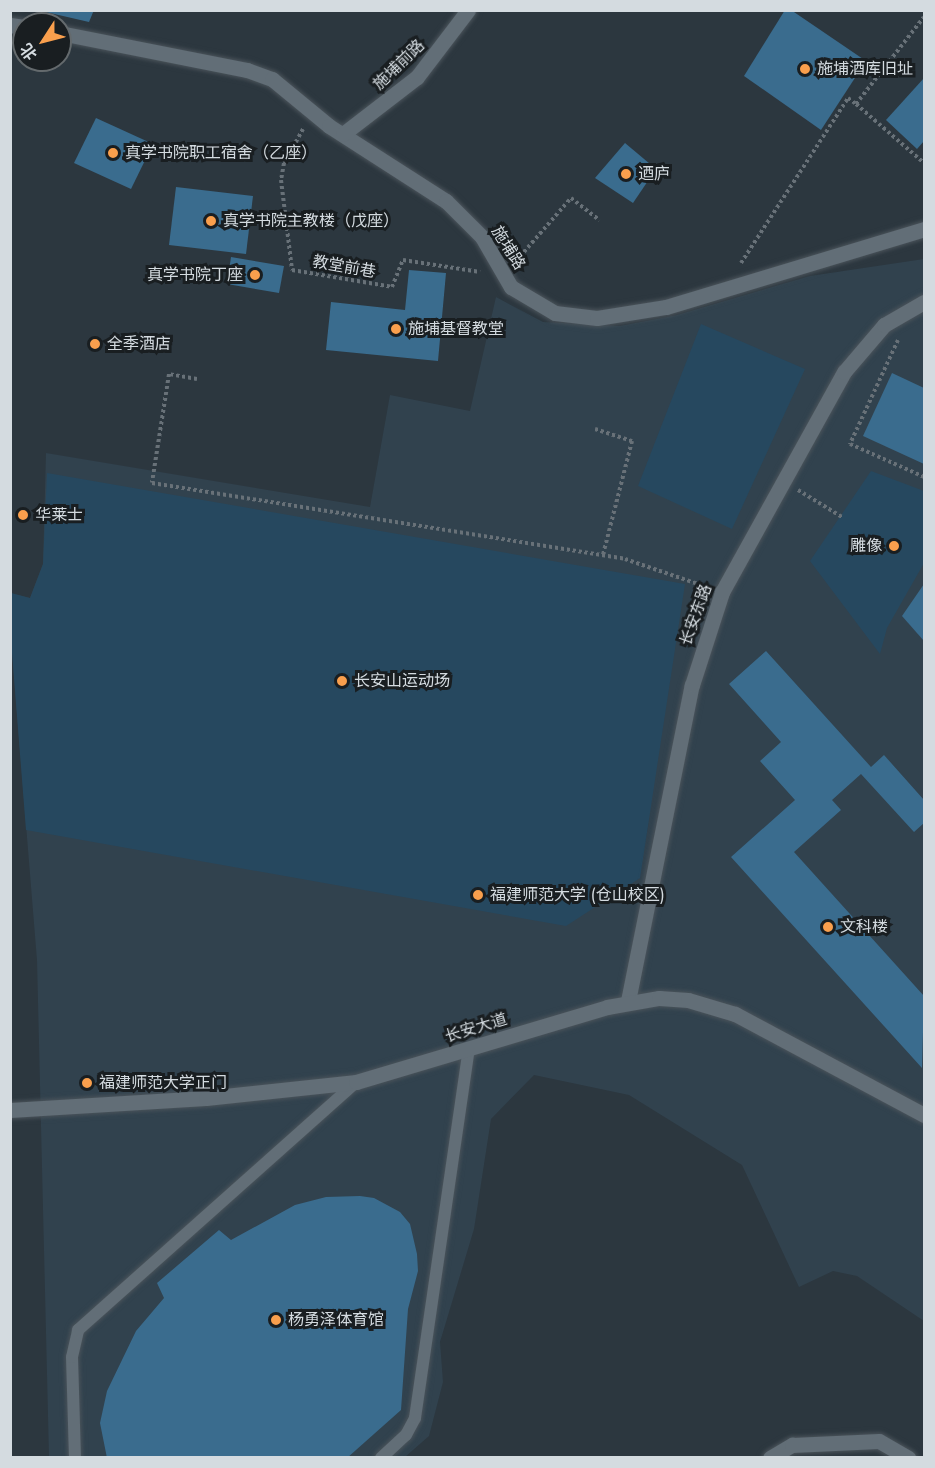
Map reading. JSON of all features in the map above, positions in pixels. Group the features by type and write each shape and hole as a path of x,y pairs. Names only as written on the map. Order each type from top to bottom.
{"street":[{"name":"施埔前路","path":"343,134 417,77 468,10"},
{"name":"施埔路","path":"72,35 247,70 277,83 314,114 446,201 482,237 503,276 534,304 581,318 636,314 726,290 924,229"},
{"name":"长安东路","path":"628,1001 692,684 722,592 782,480 844,372 884,325 924,302"},
{"name":"长安大道","path":"10,1110 206,1098 356,1082 628,1001 688,1000 735,1014 924,1115"},
{"path":"770,1458 792,1445 879,1441 908,1458"}],"lane":[{"path":"381,1458 405,1435 415,1418 469,1049"},
{"path":"75,1458 72,1357 78,1330 356,1082"}],"path":[{"path":"856,104 924,17"},
{"path":"726,290 757,235 848,98 924,164"},
{"name":"教堂前巷","path":"314,114 284,163 281,180 292,270 392,287 403,260 503,276"},
{"path":"503,276 571,198 600,220"},
{"path":"884,325 900,336 850,444 924,477"},
{"path":"197,379 169,374 152,483 625,559 722,592"},
{"path":"596,429 632,441 603,555"},
{"path":"782,480 842,517"}],"shaded area":[{"name":"福建师范大学 (仓山校区)","path":"924,259 924,1321 857,1276 833,1271 799,1287 742,1165 629,1095 534,1075 491,1119 474,1229 440,1342 443,1382 429,1436 405,1457 49,1457 37,960 11,640 10,593 30,598 43,564 46,453 370,507 390,395 470,411 496,297 543,322 620,326 677,315 810,276"},
{"path":"701,324 805,369 732,529 638,486"},
{"path":"871,471 924,491 924,563 887,628 880,654 810,561"},
{"name":"长安山运动场","path":"47,473 685,584 640,878 566,926 26,830 11,640 11,593 30,598 43,564"}],"building":[{"path":"37,10 94,10 89,22 72,18 72,12"},
{"name":"施埔酒库旧址","path":"785,10 791,10 866,61 821,130 744,76"},
{"path":"924,78 924,141 917,149 886,120"},
{"name":"真学书院职工宿舍（乙座）","path":"96,118 153,144 131,189 74,163"},
{"name":"迺庐","path":"625,143 656,169 633,203 595,178"},
{"name":"真学书院主教楼（戊座）","path":"176,187 253,196 246,254 169,245"},
{"name":"真学书院丁座","path":"231,257 284,266 279,293 227,284"},
{"path":"409,270 446,273 438,361 326,350 331,302 405,310"},
{"path":"892,373 924,388 924,464 863,436"},
{"path":"924,584 924,641 902,616"},
{"name":"文科楼","path":"766,651 871,767 884,755 924,800 924,823 914,832 861,774 832,800 841,810 794,852 924,996 922,1068 731,857 795,800 760,761 781,742 729,684"},
{"name":"杨勇泽体育馆","path":"326,1197 374,1198 400,1212 410,1224 417,1254 418,1271 408,1309 401,1410 347,1458 107,1458 100,1423 107,1391 136,1331 164,1298 157,1283 219,1230 231,1240 295,1205"}],"place":[{"name":"施埔酒库旧址","path":"805,69"},
{"name":"真学书院职工宿舍（乙座）","path":"113,153"},
{"name":"迺庐","path":"626,174"},
{"name":"真学书院主教楼（戊座）","path":"211,221"},
{"name":"真学书院丁座","path":"255,275"},
{"name":"施埔基督教堂","path":"396,329"},
{"name":"全季酒店","path":"95,344"},
{"name":"华莱士","path":"23,515"},
{"name":"雕像","path":"894,546"},
{"name":"长安山运动场","path":"342,681"},
{"name":"福建师范大学 (仓山校区)","path":"478,895"},
{"name":"文科楼","path":"828,927"},
{"name":"福建师范大学正门","path":"87,1083"},
{"name":"杨勇泽体育馆","path":"276,1320"}]}
